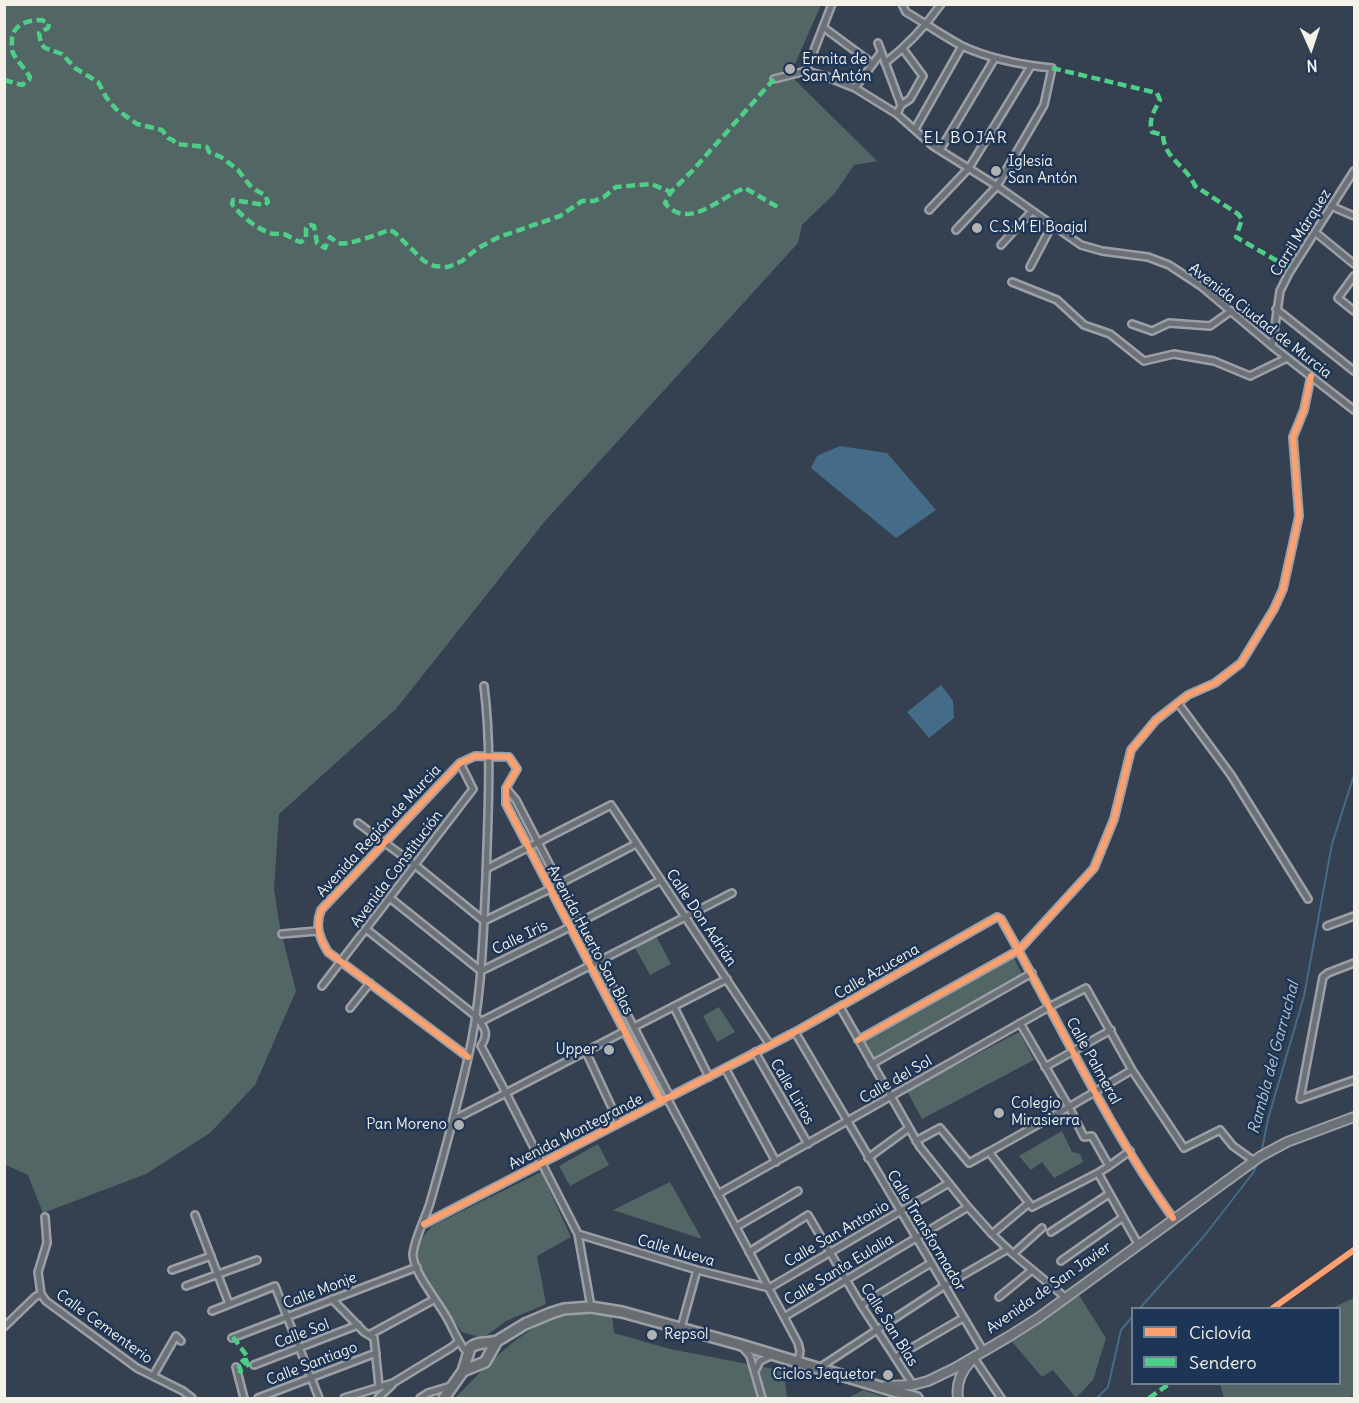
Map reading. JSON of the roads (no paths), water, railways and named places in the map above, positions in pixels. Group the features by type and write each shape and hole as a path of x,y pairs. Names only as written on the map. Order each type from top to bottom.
{"main road":[{"name":"Avenida de San Javier","path":"480,1344 497,1341 551,1312 591,1307 622,1312 681,1328 876,1385 913,1385 935,1378 974,1358 1023,1328 1254,1161 1287,1142 1354,1117"},
{"name":"Avenida de San Javier","path":"489,1355 497,1341"},
{"path":"444,1398 463,1371 470,1348 480,1344 487,1349 489,1355 485,1362 463,1371"},
{"path":"468,1354 471,1361 478,1364"},
{"path":"958,1398 957,1387 962,1371 974,1358"},
{"path":"876,1385 913,1397"},
{"path":"913,1385 907,1390 913,1397"}],"street":[{"path":"774,79 806,71 832,4"},
{"path":"902,4 906,12 962,46 995,58 1052,68 1044,105 997,186 956,230"},
{"path":"885,63 903,50 927,24 941,4"},
{"path":"823,27 873,64"},
{"path":"878,43 880,54 901,105"},
{"path":"915,129 962,46"},
{"path":"897,114 901,105 910,99 922,76 903,50"},
{"path":"855,88 880,54"},
{"path":"940,150 995,58"},
{"path":"928,210 969,168 1031,66"},
{"name":"Avenida Ciudad de Murcia","path":"806,71 855,88 897,114 940,150 1088,248 1154,258 1193,280 1272,346 1354,409"},
{"name":"Carril Márquez","path":"1272,346 1280,291 1330,206 1354,171"},
{"path":"1330,206 1354,216"},
{"path":"1001,245 1032,211"},
{"path":"1030,267 1052,225"},
{"path":"1315,232 1354,264"},
{"path":"1354,276 1338,298 1354,311"},
{"path":"1011,282 1057,300 1084,325 1110,334 1144,361 1174,354 1214,361 1250,376 1287,358"},
{"path":"1276,309 1354,371"},
{"path":"1132,324 1152,331 1169,323 1210,326 1231,311"},
{"path":"858,1040 1019,950 1094,868 1114,819 1131,750 1156,720 1188,695 1215,683 1240,663 1274,609 1283,589 1299,516 1293,437 1304,410 1311,376"},
{"path":"468,1354 413,1258 414,1248 424,1224 453,1120 479,1019 490,756 484,686"},
{"path":"1178,703 1231,775 1308,899"},
{"name":"Avenida Región de Murcia","path":"317,931 321,910 460,763 475,756 490,756"},
{"path":"490,756 509,757 517,769 506,788"},
{"name":"Avenida Constitución","path":"322,986 473,789 460,763"},
{"name":"Avenida Huerto San Blas","path":"506,788 516,800 634,1028 666,1099"},
{"name":"Avenida Huerto San Blas","path":"506,788 506,804 625,1032 666,1099 798,1343 800,1355 798,1362"},
{"name":"Calle Don Adrián","path":"538,843 610,806 770,1045"},
{"path":"358,824 415,865 484,921"},
{"path":"486,869 538,843"},
{"path":"559,884 636,844"},
{"path":"579,922 661,880"},
{"path":"484,921 550,889"},
{"path":"479,1019 732,893"},
{"path":"390,898 481,971"},
{"path":"1327,926 1354,916"},
{"name":"Calle Palmeral","path":"994,918 1001,919 1095,1092 1149,1184 1173,1218"},
{"name":"Calle Azucena","path":"770,1045 994,918"},
{"name":"Calle Iris","path":"481,971 570,927"},
{"path":"366,929 479,1019 485,1030 486,1038 482,1046 578,1234 591,1307"},
{"path":"282,934 317,931 328,952 468,1057"},
{"path":"1354,963 1325,975 1322,980 1300,1099 1354,1080"},
{"path":"872,1064 1032,973"},
{"path":"634,1028 727,979"},
{"path":"350,1008 370,983"},
{"name":"Calle del Sol","path":"718,1194 1086,988 1111,1030"},
{"path":"674,1007 709,1077"},
{"path":"840,1007 916,1141 968,1207 993,1234 1013,1254 1065,1297"},
{"path":"1020,1023 1084,1137 1092,1136 1108,1167"},
{"path":"1045,1066 1111,1030 1132,1070 1184,1148 1220,1130 1233,1146 1254,1161"},
{"path":"453,1120 625,1032"},
{"name":"Calle Transformador","path":"795,1032 984,1352"},
{"name":"Avenida Montegrande","path":"424,1224 770,1045"},
{"path":"586,1052 619,1123"},
{"name":"Calle Lirios","path":"756,1052 808,1144"},
{"path":"725,1068 776,1162"},
{"path":"916,1141 940,1128 969,1163 1132,1070"},
{"path":"868,1158 909,1128"},
{"path":"993,1234 1031,1205 1098,1173 1130,1151"},
{"path":"989,1152 1031,1205"},
{"path":"1098,1173 1138,1244"},
{"name":"Calle San Antonio","path":"769,1288 949,1183"},
{"path":"736,1227 798,1191"},
{"path":"1051,1232 1109,1194"},
{"name":"Calle Santa Eulalia","path":"784,1317 968,1207"},
{"path":"195,1215 229,1304"},
{"name":"Calle San Blas","path":"749,1252 808,1215 861,1305 913,1385"},
{"name":"Calle Cementerio","path":"45,1217 47,1243 38,1272 41,1294 46,1301 136,1368 183,1391 192,1398"},
{"path":"1061,1261 1122,1218"},
{"path":"1013,1254 1042,1228"},
{"name":"Calle Nueva","path":"578,1234 697,1270 769,1288"},
{"path":"819,1368 944,1286 1008,1249"},
{"path":"172,1270 211,1256"},
{"path":"186,1287 257,1260"},
{"path":"861,1305 931,1263"},
{"name":"Calle Monje","path":"232,1338 417,1267"},
{"path":"681,1328 697,1270"},
{"path":"999,1297 1032,1270"},
{"path":"212,1311 275,1286 319,1398"},
{"path":"4,1327 41,1294"},
{"path":"332,1299 374,1338 379,1386"},
{"path":"369,1335 435,1299"},
{"path":"896,1357 963,1318"},
{"name":"Calle Sol","path":"254,1365 358,1325"},
{"path":"153,1376 176,1336 181,1341"},
{"path":"378,1398 393,1383 460,1342 480,1344"},
{"path":"738,1344 747,1351 762,1398"},
{"name":"Calle Santiago","path":"258,1398 376,1353"},
{"path":"755,1371 760,1361 774,1354"},
{"path":"974,1358 1000,1398"},
{"path":"236,1366 244,1398"},
{"path":"344,1398 393,1383"},
{"path":"420,1398 451,1386"}],"water":[{"path":"840,446 887,453 936,510 896,538 811,468 817,456"},
{"path":"941,685 953,701 954,718 929,738 907,712"}],"waterway":[{"name":"Rambla del Garruchal","path":"1261,1154 1268,1119 1304,996 1332,844 1354,775"},
{"name":"Rambla del Garruchal","path":"1141,1307 1205,1235 1253,1173 1258,1162"},
{"name":"Rambla del Garruchal","path":"1097,1398 1108,1387 1121,1330 1131,1318"}],"place":[{"name":"Ermita de San Antón","path":"790,69"},
{"name":"Iglesia San Antón","path":"996,171"},
{"name":"C.S.M El Boajal","path":"977,228"},
{"name":"Upper","path":"609,1050"},
{"name":"Colegio Mirasierra","path":"999,1113"},
{"name":"Pan Moreno","path":"459,1125"},
{"name":"Repsol","path":"652,1335"},
{"name":"Ciclos Jequetor","path":"888,1375"}],"district":[{"name":"EL BOJAR","path":"966,138"}]}
